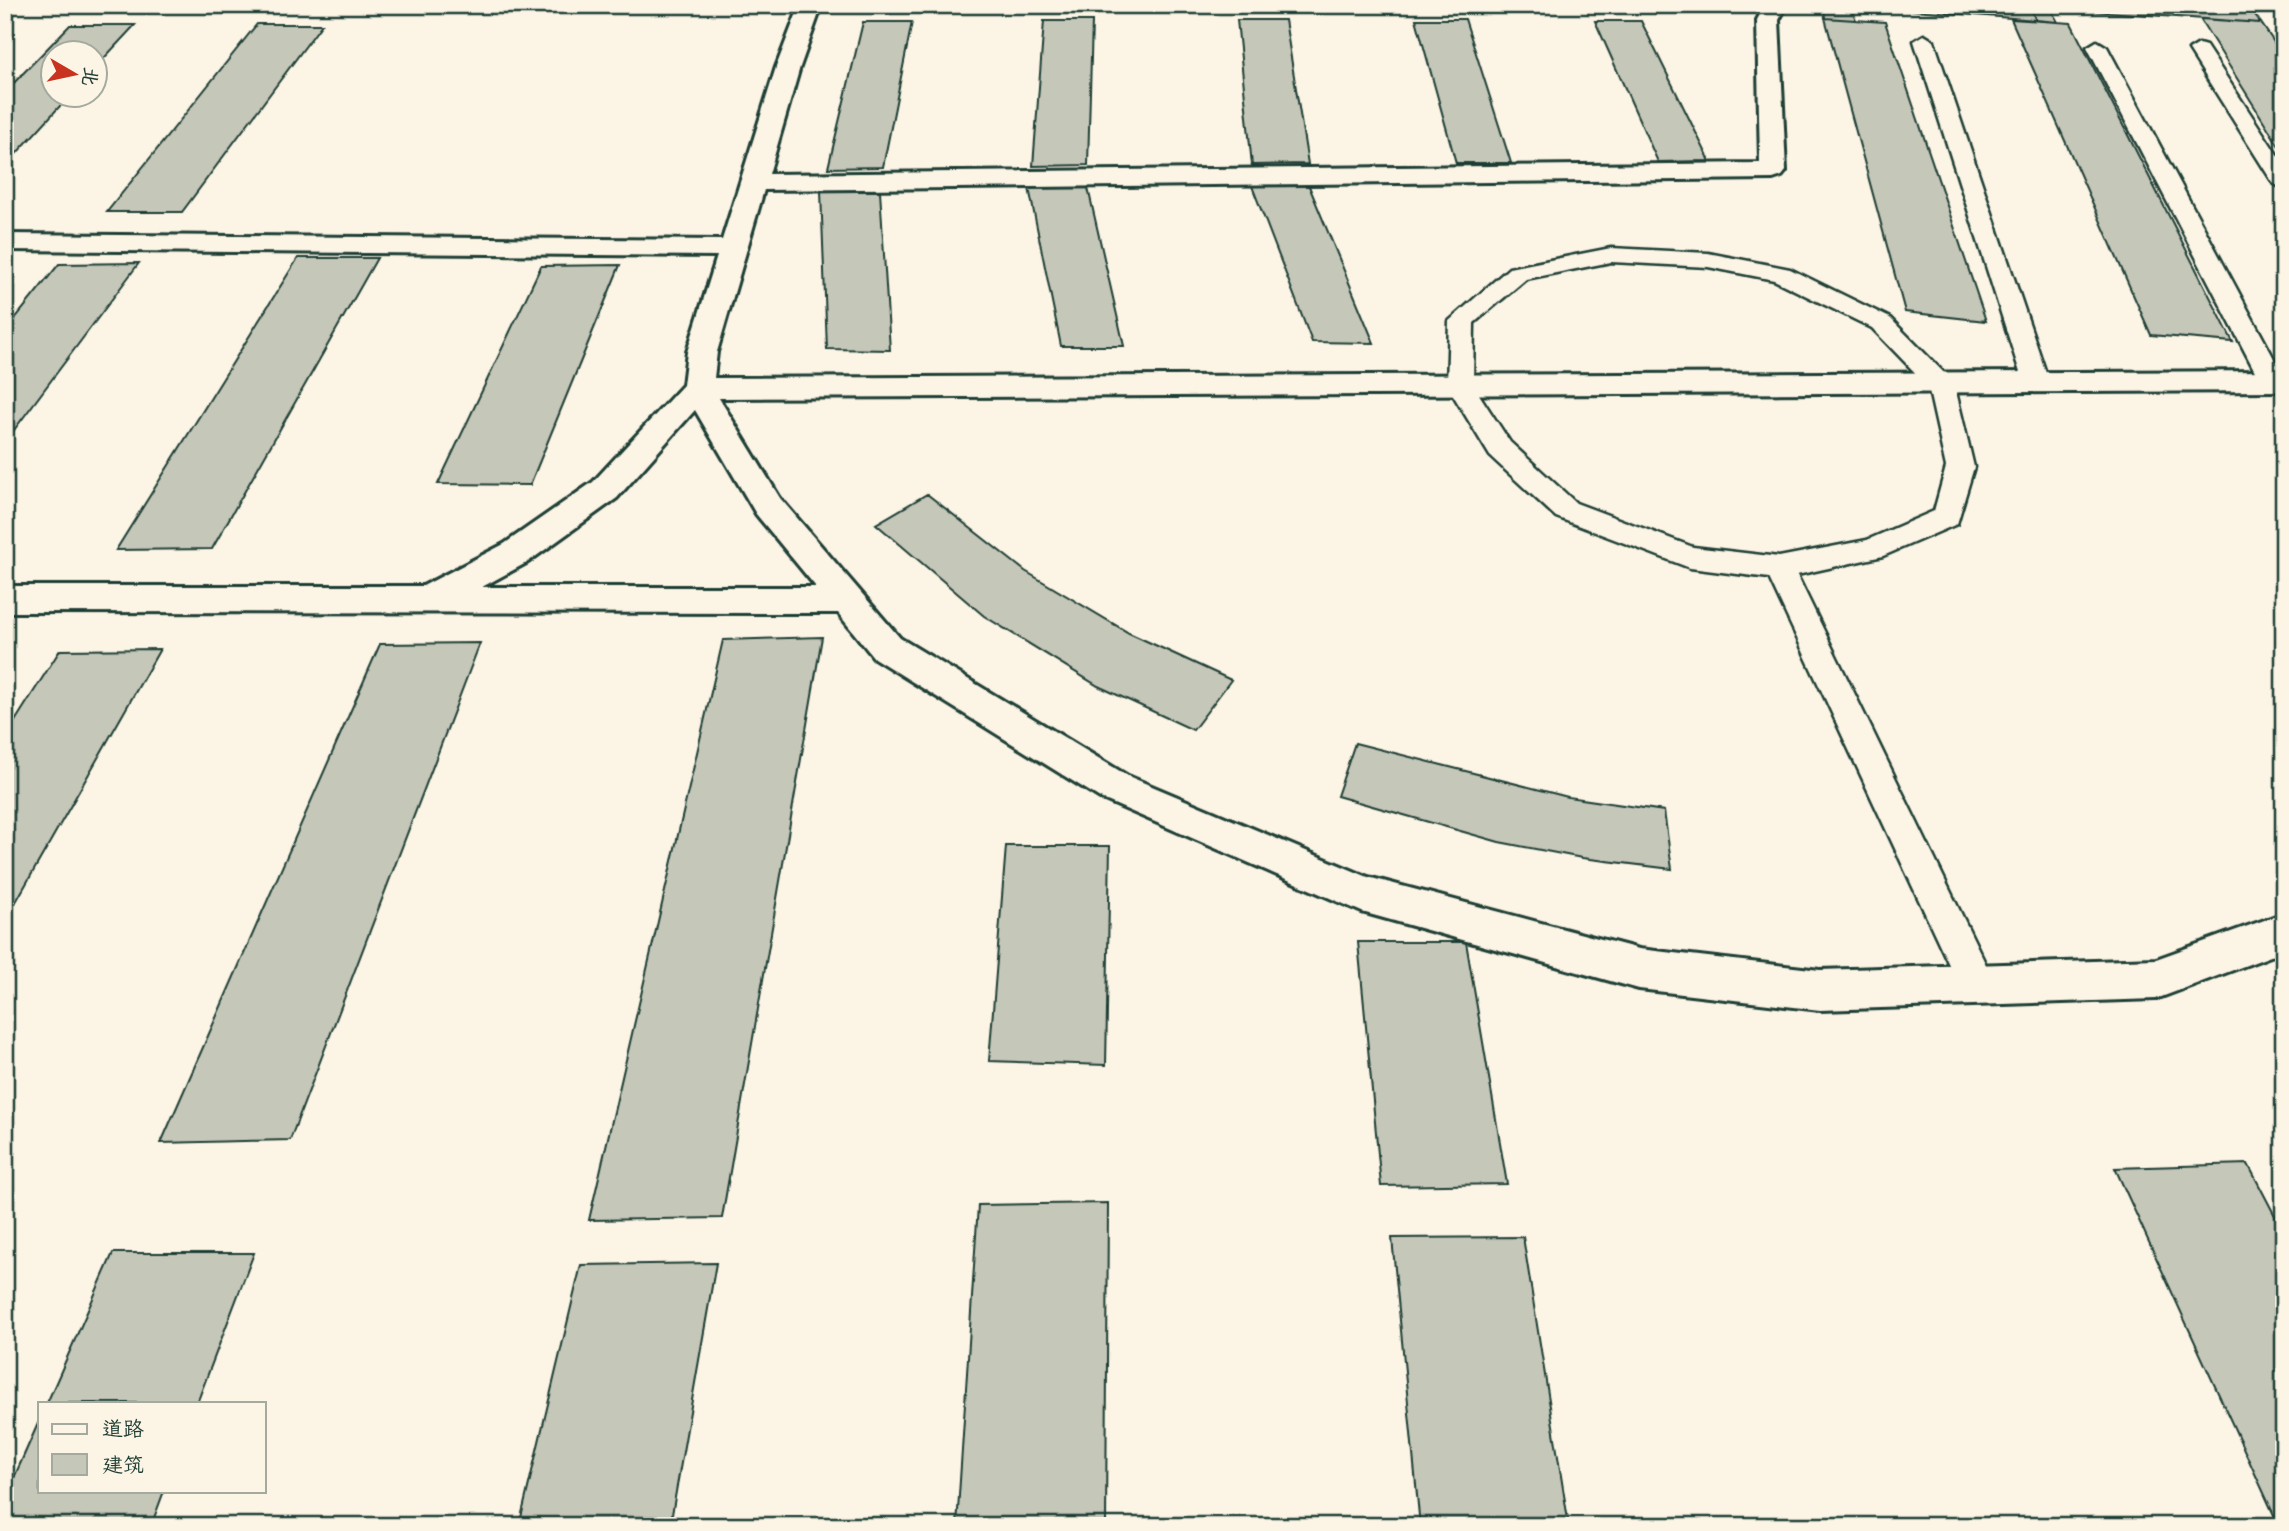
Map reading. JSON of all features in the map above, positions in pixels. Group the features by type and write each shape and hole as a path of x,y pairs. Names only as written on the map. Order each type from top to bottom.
{"street":[{"path":"431,598 516,553 605,490 698,388 702,352 788,67 811,5"},
{"path":"753,182 1773,171 1768,20 1776,5"},
{"path":"5,242 734,248"},
{"path":"698,388 2278,381"},
{"path":"698,388 768,506 887,648 1114,787 1362,894 1639,969 1820,990 2156,979 2284,932"},
{"path":"5,599 847,600"}],"lane":[{"path":"1924,41 2036,382"},
{"path":"2097,47 2278,381"},
{"path":"2199,50 2284,183"},
{"path":"1611,255 1708,260 1781,274 1881,323 1941,383 1960,467 1947,517 1873,549 1779,568 1690,557 1566,510 1500,449 1460,385 1462,321 1518,273 1611,255"},
{"path":"1779,568 1977,985"}],"building":[{"path":"1824,5 1850,5 1856,20 1825,18"},
{"path":"1853,5 2028,5 2036,20"},
{"path":"2028,5 2248,5 2261,23 2050,8 2058,22 2036,20"},
{"path":"1825,18 1885,22 1986,321 1905,312"},
{"path":"1416,19 1465,19 1511,163 1456,163"},
{"path":"2011,19 2071,23 2233,342 2151,335"},
{"path":"2200,19 2261,23 2284,57 2284,154"},
{"path":"1237,20 1285,20 1308,164 1252,165"},
{"path":"1044,21 1092,21 1088,165 1033,166"},
{"path":"1595,21 1641,21 1710,161 1658,162"},
{"path":"863,22 912,22 883,167 828,168"},
{"path":"257,24 322,24 182,212 107,212"},
{"path":"70,25 135,25 108,54 108,38 57,38"},
{"path":"38,58 38,108 58,108 5,166 5,92"},
{"path":"1252,186 1309,186 1374,343 1312,342"},
{"path":"1029,188 1088,188 1124,346 1061,346"},
{"path":"821,191 880,191 890,350 827,349"},
{"path":"298,258 377,258 212,549 116,550"},
{"path":"139,263 5,442 5,331 59,264"},
{"path":"620,265 530,485 438,484 541,266"},
{"path":"927,494 1025,571 1129,633 1231,680 1193,730 1098,686 984,616 876,524"},
{"path":"822,637 722,1218 589,1220 723,640"},
{"path":"480,643 290,1140 161,1143 380,644"},
{"path":"160,649 5,921 5,737 60,650"},
{"path":"1355,743 1568,797 1664,811 1672,869 1582,858 1499,842 1337,796"},
{"path":"1006,846 1110,846 1106,1065 989,1061"},
{"path":"1358,942 1466,942 1507,1184 1381,1186"},
{"path":"2248,1164 2284,1233 2284,1526 2279,1526 2115,1168"},
{"path":"1108,1203 1106,1526 957,1526 978,1205"},
{"path":"1523,1237 1569,1526 1420,1526 1392,1238"},
{"path":"113,1253 254,1253 197,1402 47,1402"},
{"path":"716,1263 670,1526 519,1526 581,1265"},
{"path":"38,1424 38,1492 164,1492 151,1526 5,1526 5,1498"}]}
